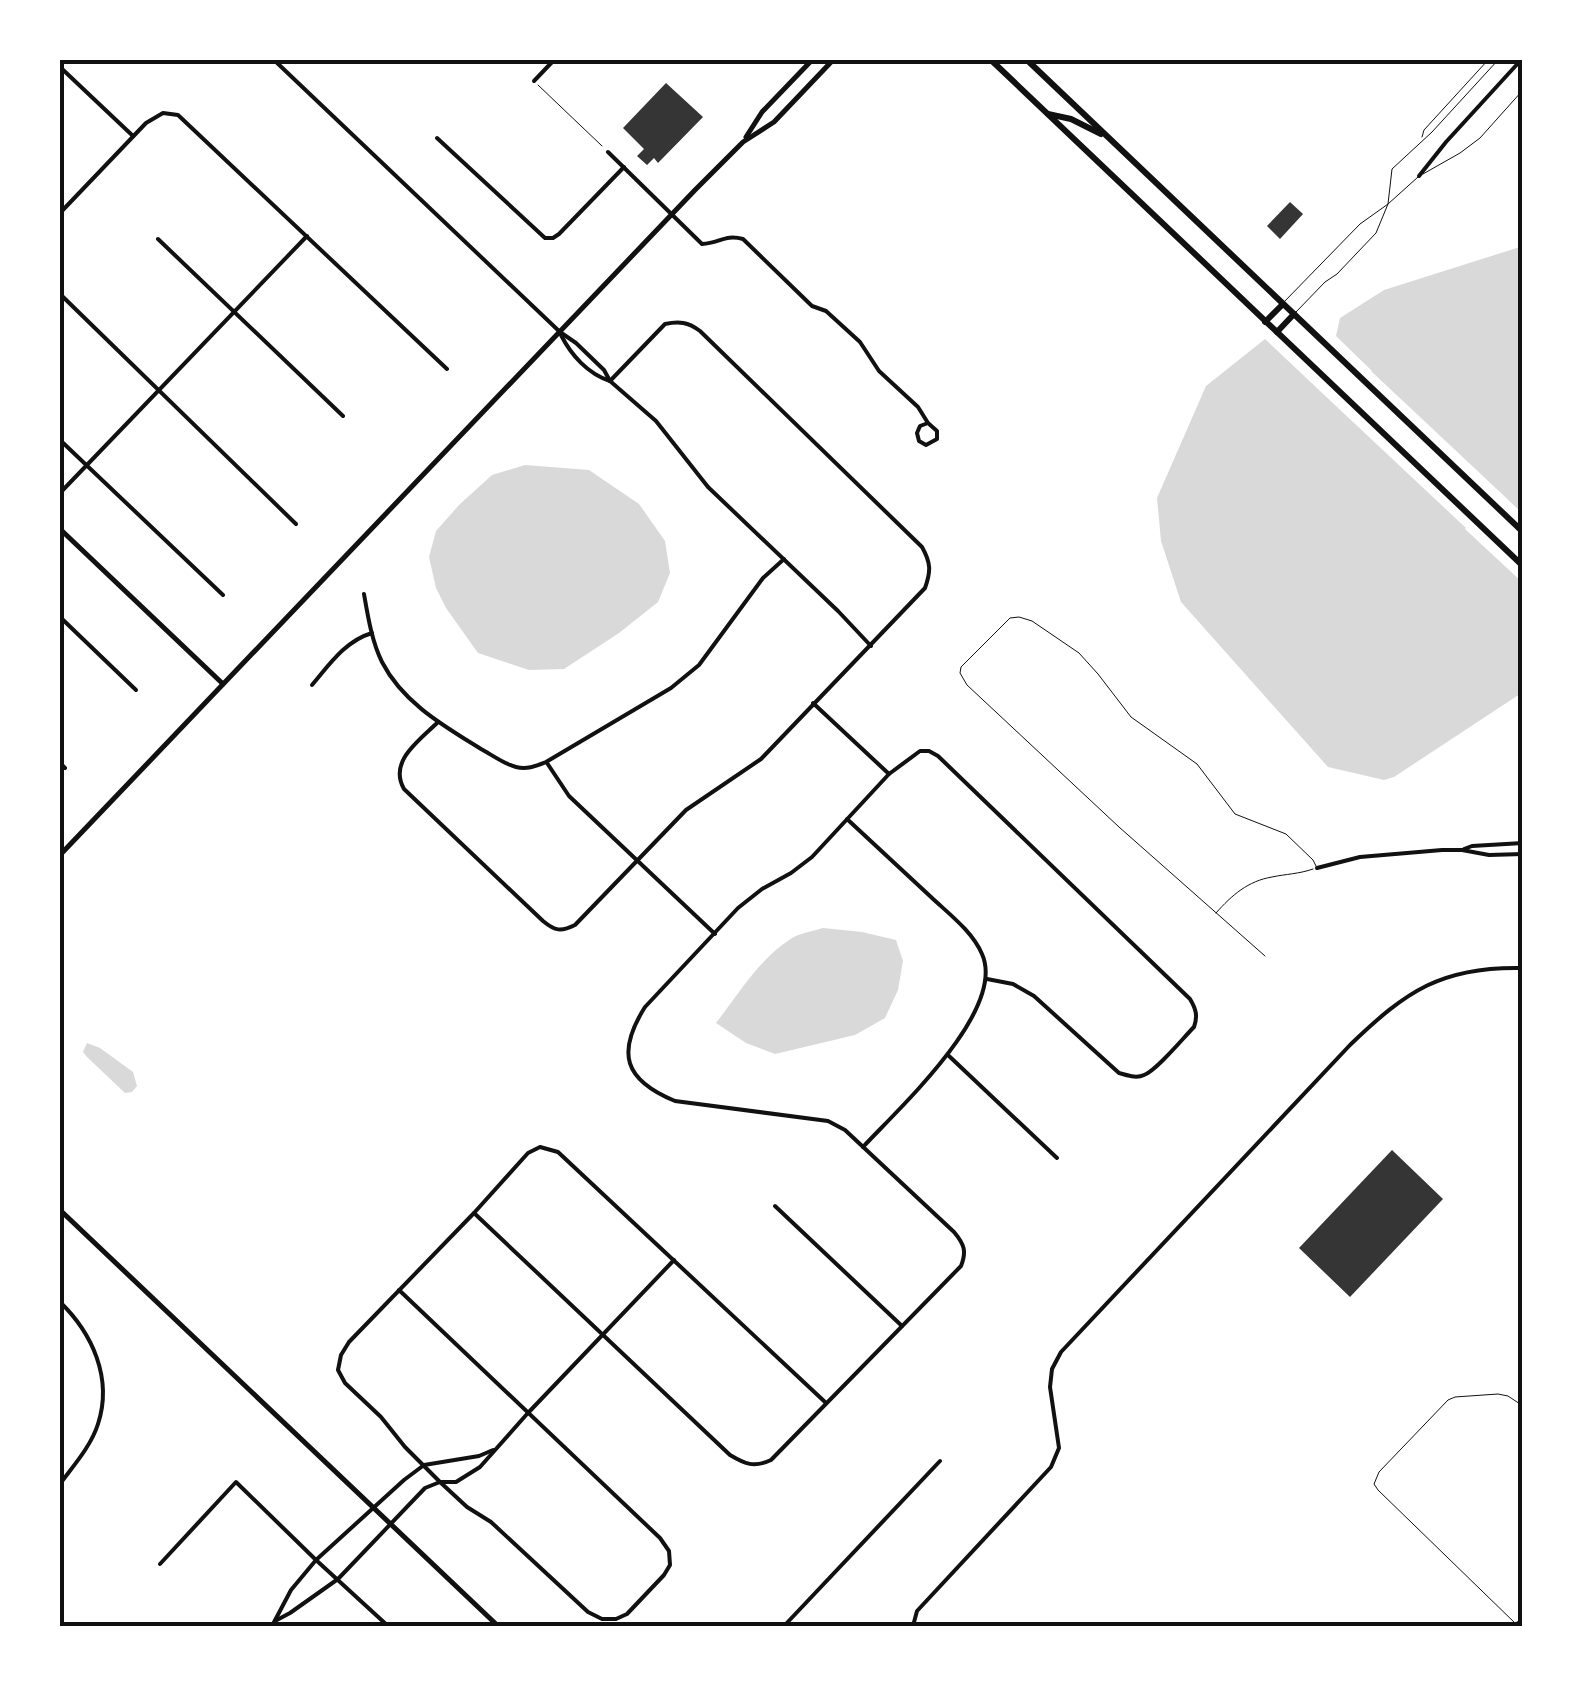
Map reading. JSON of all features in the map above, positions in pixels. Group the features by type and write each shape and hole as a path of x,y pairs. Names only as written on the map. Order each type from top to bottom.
{"highway":[{"path":"991,60 1523,566"},
{"path":"1027,60 1523,532"},
{"path":"1047,114 1071,119 1107,137"},
{"path":"1265,322 1282,304"},
{"path":"1276,332 1294,314"}],"street":[{"path":"274,60 576,343 610,381"},
{"path":"534,81 554,60"},
{"path":"60,855 743,142 762,112 812,60"},
{"path":"743,142 774,122 833,60"},
{"path":"1419,176 1521,60"},
{"path":"60,68 133,136"},
{"path":"60,213 146,123 162,113 178,115 447,369"},
{"path":"437,138 544,238 559,234 624,167"},
{"path":"608,152 702,244 731,236 743,238 812,306 826,310 860,342 880,371 918,407 938,435 934,442 926,444 919,441 917,433 920,426 928,424"},
{"path":"60,493 307,236"},
{"path":"158,240 343,416"},
{"path":"60,294 296,524"},
{"path":"438,722 404,757 398,779 552,929 563,931 575,925 686,810 760,759 925,588 930,562 922,547 690,324 665,324 610,381"},
{"path":"560,332 568,350 656,420 708,487 871,646"},
{"path":"60,440 223,595"},
{"path":"60,530 223,684"},
{"path":"364,594 372,634 382,662 396,684 438,722 516,768 530,768 672,688 698,665 764,578 784,559"},
{"path":"60,618 136,690"},
{"path":"312,685 349,643 372,634"},
{"path":"813,703 888,774"},
{"path":"474,1213 730,1455 758,1466 771,1460 961,1266 966,1254 954,1232 845,1130 828,1121 675,1101 654,1092 637,1076 628,1058 634,1025 645,1007 738,908 812,857 888,774 920,751 938,756 1190,999 1197,1018 1152,1070 1144,1076 1132,1077 1119,1072 1034,996 1013,984 988,979"},
{"path":"546,762 569,796 715,934"},
{"path":"848,818 961,925 978,945 988,979 964,1034 948,1056 863,1147"},
{"path":"1462,850 1523,843"},
{"path":"1317,868 1360,857 1462,850 1523,854"},
{"path":"913,1626 918,1611 1051,1467 1059,1448 1050,1388 1052,1368 1060,1352 1381,1015 1408,994 1439,979 1477,969 1523,968"},
{"path":"948,1056 1056,1158"},
{"path":"399,1290 669,1550 670,1565 664,1575 627,1614 602,1619 588,1612 491,1522 440,1482 345,1383 338,1370 349,1342 528,1152 540,1147 558,1152 826,1402"},
{"path":"774,1206 902,1326"},
{"path":"60,1210 498,1626"},
{"path":"274,1624 338,1579 425,1488 468,1477 674,1260"},
{"path":"60,1302 79,1320 97,1352 102,1392 99,1422 84,1452 60,1484"},
{"path":"274,1624 291,1590 316,1560 424,1465 479,1456 495,1449"},
{"path":"784,1626 940,1462"},
{"path":"160,1564 236,1482 388,1626"},
{"path":"1515,1625 1523,1620"}],"lane":[{"path":"1420,140 1424,130 1488,60"},
{"path":"1294,314 1376,234 1388,204 1392,169 1498,60"},
{"path":"1282,304 1360,224 1419,176 1480,138 1523,90"},
{"path":"1216,913 1244,887 1317,868 1286,834 1235,814 1196,764 1132,717 1079,654 1032,621 1010,618 961,667 960,674 967,685 1119,826 1216,913 1265,956"},
{"path":"1515,1625 1374,1484 1380,1472 1448,1400 1463,1395 1498,1394 1523,1406"}],"path":[{"path":"534,81 608,152"}],"shaded area":[{"path":"1523,246 1523,514 1500,492 1465,529 1523,583 1523,692 1394,777 1384,780 1328,767 1181,602 1161,541 1157,498 1206,386 1265,339 1337,407 1372,371 1336,336 1340,318 1384,290"},
{"path":"525,465 589,470 639,504 665,541 670,573 658,602 564,669 529,670 478,653 446,608 436,588 429,557 436,531 459,505 492,475"},
{"path":"823,928 896,940 903,961 898,990 885,1018 855,1035 775,1054 746,1043 716,1023 769,956 792,938"},
{"path":"87,1043 133,1072 137,1086 132,1092 125,1093 87,1057 83,1052"}],"pier":[{"path":"1371,371 1501,493 1467,529 1337,407"}],"building":[{"path":"666,83 703,117 658,163 654,158 647,165 637,156 644,149 623,128"},
{"path":"1290,202 1303,214 1280,239 1267,226"},
{"path":"1392,1150 1443,1199 1350,1297 1299,1248"}]}
